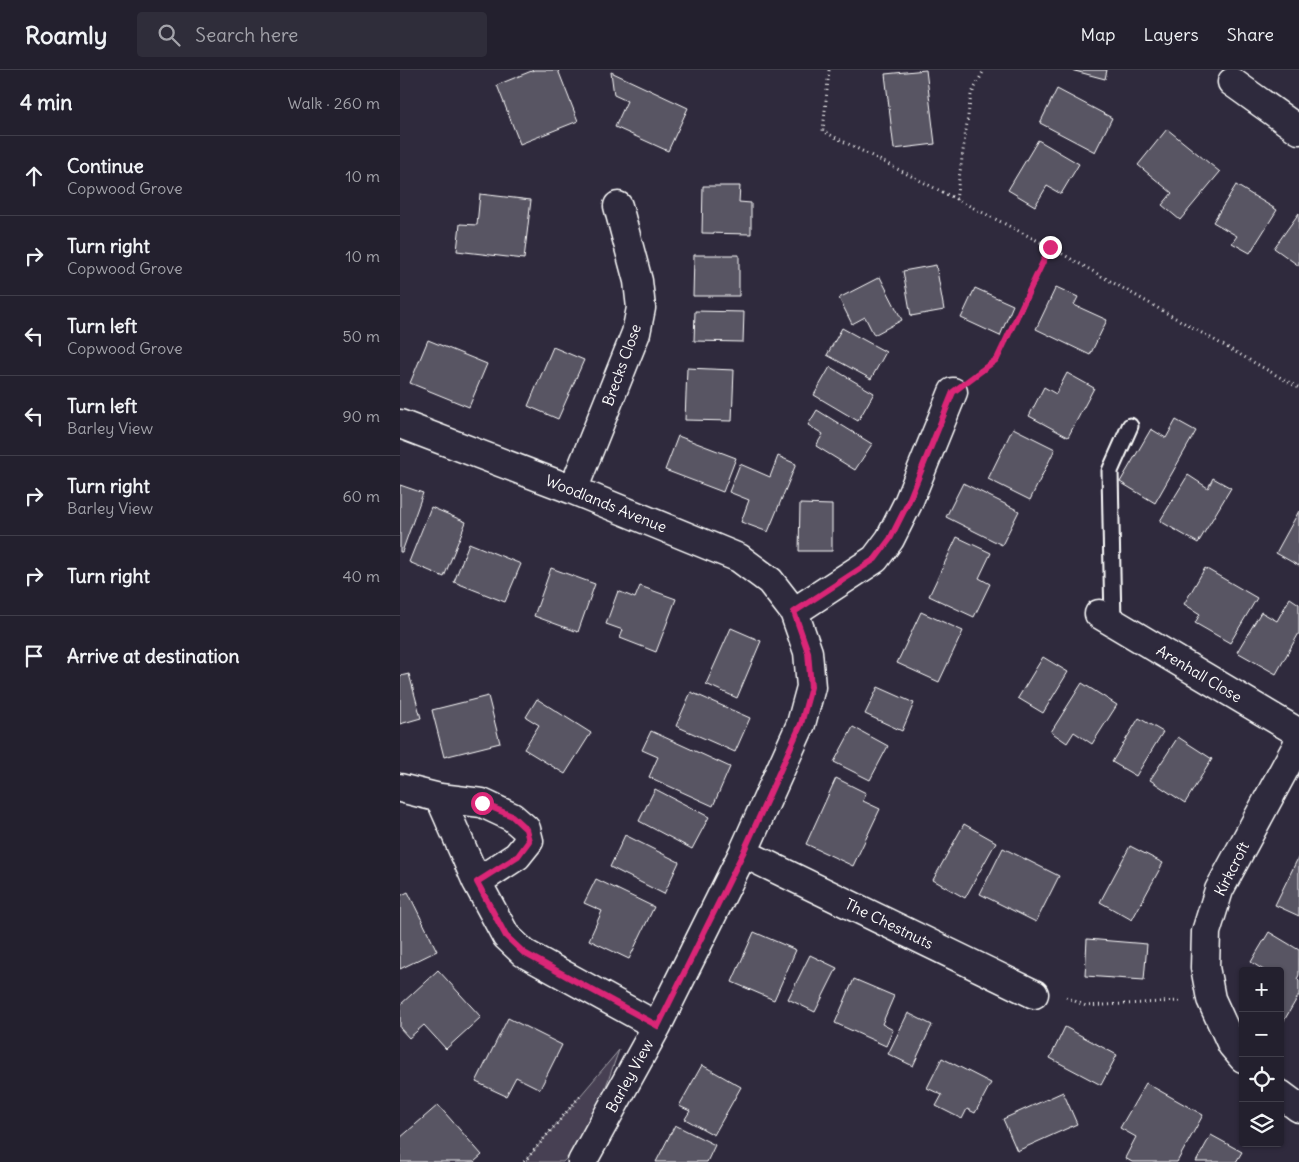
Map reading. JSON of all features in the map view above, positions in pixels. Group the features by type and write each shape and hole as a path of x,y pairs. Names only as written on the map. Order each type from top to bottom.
{"street":[{"path":"1232,82 1299,130"},
{"name":"Brecks Close","path":"573,490 636,333 641,308 638,281 618,206"},
{"path":"794,612 875,559 890,539 908,503 953,392"},
{"name":"Woodlands Avenue","path":"400,424 573,490 739,558 770,581 794,612"},
{"name":"Barley View","path":"584,1161 658,1026 743,853 801,724 811,687 808,652 794,612"},
{"name":"Arenhall Close","path":"1106,619 1299,733"},
{"name":"Kirkcroft","path":"1242,1057 1232,1045 1211,999 1205,967 1206,932 1219,890 1299,742"},
{"path":"400,788 440,798 482,803 512,816 526,829 529,841 518,856 477,882"},
{"path":"440,798 477,882 506,936 524,953 658,1026"},
{"name":"The Chestnuts","path":"743,853 1034,994"},
{"path":"1284,1097 1299,1108"}],"lane":[{"path":"1106,619 1110,472 1130,426"}],"path":[{"path":"829,70 823,131 1050,247 1299,388"},
{"path":"956,200 971,95 984,70"},
{"path":"953,392 997,359 1050,247"},
{"path":"1034,994 1052,990 1086,1006 1211,999"}],"shaded area":[{"path":"619,1050 597,1109 573,1151 563,1162 528,1162 526,1160"}],"building":[{"path":"534,70 558,70 578,121 520,144 497,85"},
{"path":"926,70 935,144 894,149 885,74"},
{"path":"1071,70 1107,70 1105,79"},
{"path":"611,72 688,108 668,151 615,127 627,101 614,95"},
{"path":"1057,89 1112,118 1095,152 1040,123"},
{"path":"1167,129 1220,172 1180,220 1162,205 1172,193 1138,165"},
{"path":"1038,140 1079,164 1061,194 1047,186 1035,206 1008,190"},
{"path":"1236,185 1277,210 1250,253 1232,243 1237,236 1213,222"},
{"path":"703,186 740,186 739,202 751,203 751,234 702,233"},
{"path":"480,194 531,200 524,259 457,251 460,224 477,225"},
{"path":"1299,213 1299,266 1274,248"},
{"path":"694,255 739,255 739,296 693,296"},
{"path":"936,265 944,310 911,316 903,271"},
{"path":"880,277 902,320 874,335 865,317 852,324 839,298"},
{"path":"1056,287 1078,297 1074,305 1107,320 1090,355 1036,329"},
{"path":"975,288 1013,305 1000,336 961,318"},
{"path":"695,311 744,312 743,342 694,341"},
{"path":"842,328 886,352 871,379 827,355"},
{"path":"428,340 487,364 469,407 410,383"},
{"path":"553,347 584,360 558,419 528,406"},
{"path":"830,367 874,393 858,421 814,395"},
{"path":"687,368 734,370 732,421 685,420"},
{"path":"1067,373 1094,388 1068,437 1029,416 1044,387 1056,394"},
{"path":"817,410 872,444 855,470 816,446 823,434 808,425"},
{"path":"1176,420 1196,431 1155,503 1120,482 1151,429 1166,438"},
{"path":"1013,428 1055,449 1030,500 988,479"},
{"path":"678,436 736,458 723,492 665,470"},
{"path":"778,456 796,464 768,532 741,522 749,500 729,492 740,464 770,477"},
{"path":"1188,475 1208,488 1213,478 1231,488 1198,543 1160,521"},
{"path":"963,483 1019,511 1002,545 946,517"},
{"path":"400,485 423,493 402,552 400,552"},
{"path":"800,504 832,505 832,551 799,551"},
{"path":"431,507 466,522 444,577 409,562"},
{"path":"1299,511 1299,566 1276,553"},
{"path":"957,537 991,553 979,578 990,584 974,617 929,596"},
{"path":"469,543 521,564 505,602 454,582"},
{"path":"551,568 595,584 578,632 534,616"},
{"path":"1205,568 1257,598 1230,643 1195,623 1200,614 1184,604"},
{"path":"640,586 676,599 656,652 620,638 623,630 606,624 618,591 635,598"},
{"path":"1290,598 1299,604 1299,633 1276,674 1237,652 1261,612 1277,621"},
{"path":"921,612 963,631 939,682 897,663"},
{"path":"731,628 761,641 737,698 706,684"},
{"path":"1043,657 1068,672 1043,713 1018,698"},
{"path":"409,674 421,718 400,724 400,676"},
{"path":"1082,683 1117,705 1092,744 1074,732 1067,743 1051,732"},
{"path":"878,687 914,703 902,731 865,714"},
{"path":"691,692 750,718 735,752 676,726"},
{"path":"488,696 500,743 444,757 432,710"},
{"path":"537,699 591,733 565,774 524,749 539,725 526,717"},
{"path":"1139,718 1163,732 1136,776 1112,762"},
{"path":"853,727 888,746 870,780 834,762"},
{"path":"651,731 730,767 713,806 649,777 658,757 642,750"},
{"path":"1178,737 1212,759 1185,803 1150,780"},
{"path":"836,778 866,793 863,801 880,809 853,866 806,844"},
{"path":"655,789 709,817 692,849 639,821"},
{"path":"964,824 996,842 965,898 933,880"},
{"path":"625,835 679,862 664,894 610,867"},
{"path":"1130,846 1163,863 1132,920 1100,902"},
{"path":"1003,848 1059,876 1036,922 980,894"},
{"path":"1299,856 1299,916 1275,905"},
{"path":"596,879 654,907 629,959 589,940 602,911 584,903"},
{"path":"408,892 437,951 400,969 400,896"},
{"path":"754,932 796,950 774,1000 732,982"},
{"path":"1269,932 1299,950 1299,975 1297,979 1299,981 1299,995 1284,1021 1284,967 1259,967 1251,962"},
{"path":"1087,939 1147,944 1144,980 1085,976"},
{"path":"810,955 837,968 815,1012 788,999"},
{"path":"438,970 481,1017 446,1049 424,1025 409,1038 400,1028 400,1005"},
{"path":"854,979 894,996 882,1024 893,1030 886,1046 835,1023"},
{"path":"908,1013 932,1025 913,1066 888,1054"},
{"path":"508,1018 562,1045 540,1089 516,1077 506,1096 476,1082"},
{"path":"1065,1027 1117,1055 1101,1085 1050,1058"},
{"path":"942,1058 991,1083 975,1113 967,1109 962,1119 936,1106 942,1095 927,1088"},
{"path":"702,1065 741,1087 714,1135 685,1119 690,1111 679,1106"},
{"path":"1146,1083 1203,1115 1177,1162 1132,1162 1125,1158 1136,1137 1120,1128"},
{"path":"1063,1092 1077,1124 1017,1151 1003,1119"},
{"path":"438,1105 482,1155 474,1162 400,1162 400,1138"},
{"path":"675,1125 715,1145 707,1162 656,1162"},
{"path":"1211,1135 1242,1152 1236,1162 1196,1162"}],"route":[{"path":"482,803 512,816 526,829 529,841 518,856 477,882 506,936 524,953 658,1026 743,853 801,724 811,687 808,652 794,612 875,559 890,539 908,503 953,392 997,359 1050,247"}]}
